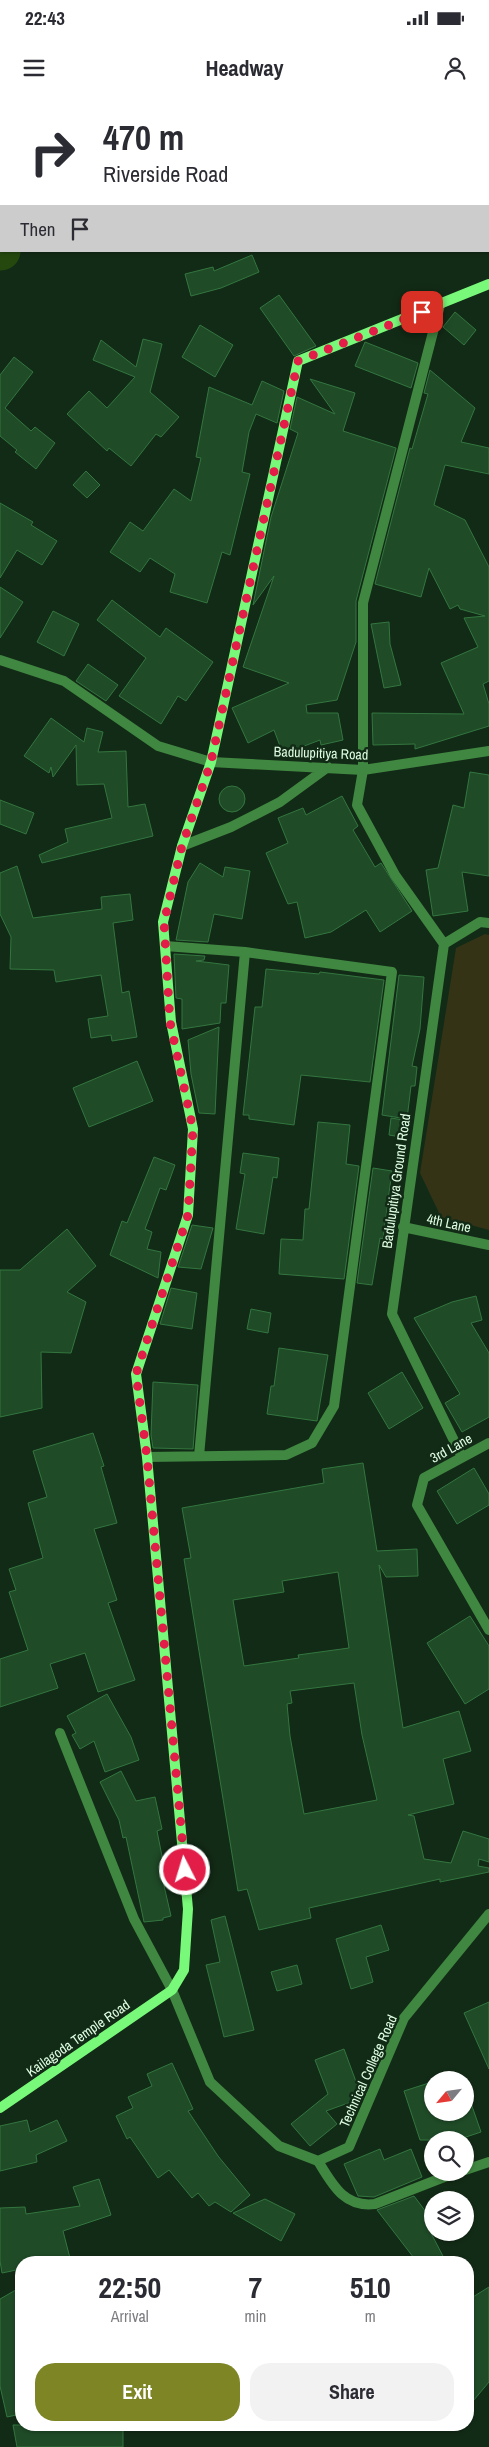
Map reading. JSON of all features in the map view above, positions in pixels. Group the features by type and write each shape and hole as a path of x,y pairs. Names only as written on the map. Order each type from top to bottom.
{"street":[{"path":"172,1990 184,1970 188,1909 147,1457 136,1374 188,1215 193,1129 170,1022 164,922 182,846 211,762 298,361 489,284"},
{"path":"440,305 363,603 363,770 357,805 395,875 444,944 480,922 489,923"},
{"name":"Badulupitiya Road","path":"0,660 64,681 158,746 211,762 363,770 489,751"},
{"path":"182,846 231,827 280,802 328,767"},
{"name":"Badulupitiya Ground Road","path":"444,944 392,1314 462,1457"},
{"path":"147,1457 286,1456 312,1443 334,1406 392,972 244,952 165,946"},
{"path":"199,1456 244,952"},
{"name":"4th Lane","path":"403,1227 489,1245"},
{"name":"3rd Lane","path":"489,1443 424,1478 417,1505 489,1630"},
{"path":"60,1733 134,1919 172,1990 210,2082 279,2146 318,2161 337,2191 362,2206 375,2204 434,2181"},
{"name":"Technical College Road","path":"318,2161 349,2147 404,2018 489,1914"},
{"name":"Kailagoda Temple Road","path":"0,2108 172,1990"},
{"path":"474,2167 489,2162"}],"shaded area":[{"path":"485,934 489,935 489,1230 441,1217 420,1173 456,948"}],"building":[{"path":"252,255 259,272 221,288 191,296 185,274 213,267 214,271"},
{"path":"279,295 316,346 294,356 260,308"},
{"path":"455,312 476,330 464,345 443,327"},
{"path":"200,325 233,345 215,377 182,357"},
{"path":"143,339 162,344 150,392 179,417 161,437 156,434 131,466 109,448 107,451 67,414 89,391 107,408 135,377 93,360 101,340 136,367"},
{"path":"365,342 418,363 411,388 355,366"},
{"path":"14,357 33,372 5,408 31,431 35,427 55,443 36,469 15,452 17,450 0,436 0,375"},
{"path":"430,370 475,408 461,442 489,448 489,474 445,465 434,505 465,520 489,567 489,681 483,684 489,704 489,726 415,749 415,744 373,745 372,713 464,714 441,663 478,647 464,618 485,616 460,609 458,605 450,609 429,568 421,597 375,584 410,448 412,449 428,394 424,393"},
{"path":"310,379 355,393 343,431 396,448 356,601 356,642 337,700 306,705 307,713 338,713 343,740 321,745 320,740 283,754 274,730 248,743 232,708 289,683 243,667 274,576 253,605 271,517 298,433 290,429 297,397 335,414"},
{"path":"262,381 284,391 277,423 256,414 249,432 242,472 250,474 230,555 222,552 207,603 170,592 175,574 150,558 140,572 110,552 130,522 143,531 174,489 191,501 201,458 196,457 209,387 252,405"},
{"path":"86,471 100,485 87,498 73,485"},
{"path":"0,503 33,522 31,525 57,541 42,565 17,550 0,578"},
{"path":"0,587 23,602 0,638"},
{"path":"112,600 160,637 166,628 213,662 186,701 178,696 161,724 119,696 146,658 97,620"},
{"path":"53,611 79,624 64,656 37,642"},
{"path":"389,622 390,644 401,685 384,688 371,624"},
{"path":"88,664 118,685 106,701 76,681"},
{"path":"51,718 84,742 87,728 103,732 98,752 126,751 128,807 145,804 153,836 42,863 39,855 68,842 65,829 112,818 104,784 77,785 76,745 53,777 51,767 49,773 24,756"},
{"path":"470,772 489,775 489,876 462,872 468,911 433,916 426,870 438,868 453,805 464,808"},
{"path":"232,786 241,790 245,799 241,808 232,812 223,808 219,799 223,790"},
{"path":"342,796 358,826 353,830 375,867 381,863 412,911 380,932 366,910 331,932 305,938 297,902 288,904 266,853 288,843 278,818 303,808 306,815"},
{"path":"0,800 34,813 26,834 0,824"},
{"path":"200,863 223,877 225,867 250,871 242,919 214,914 208,942 176,940 188,882"},
{"path":"17,866 33,918 102,909 101,897 130,894 133,920 113,923 122,993 129,991 137,1037 112,1041 111,1035 91,1038 88,1019 108,1016 101,975 56,982 54,970 10,969 11,937 0,914 0,873"},
{"path":"174,954 205,956 204,960 196,961 229,965 226,1003 221,1003 220,1023 182,1029 182,999 176,998"},
{"path":"266,969 319,974 320,972 384,980 370,1082 301,1075 294,1125 249,1119 249,1115 243,1115 255,1007 262,1007"},
{"path":"399,975 424,977 420,1029 412,1066 417,1067 415,1086 411,1086 407,1119 382,1115"},
{"path":"219,1027 215,1114 199,1113 191,1074 188,1040"},
{"path":"137,1061 153,1101 89,1127 73,1088"},
{"path":"391,1118 409,1121 407,1138 389,1135"},
{"path":"318,1122 350,1125 346,1164 359,1166 344,1279 279,1274 281,1239 303,1240 305,1209 309,1209"},
{"path":"243,1153 279,1158 277,1178 273,1177 264,1234 236,1229 245,1174 240,1173"},
{"path":"154,1157 175,1165 166,1190 160,1188 145,1229 152,1232 147,1249 161,1252 158,1278 110,1255 122,1221 127,1223"},
{"path":"373,1168 392,1171 383,1239 380,1238 372,1285 357,1283"},
{"path":"192,1225 213,1228 201,1269 178,1267"},
{"path":"67,1229 96,1266 67,1292 86,1302 71,1353 41,1352 42,1408 0,1417 0,1270 20,1270"},
{"path":"171,1288 197,1293 192,1329 160,1324"},
{"path":"476,1296 482,1320 471,1323 489,1353 489,1417 462,1432 445,1403 460,1394 414,1318 452,1302"},
{"path":"251,1309 271,1313 268,1333 247,1329"},
{"path":"279,1348 328,1355 317,1421 267,1414 271,1386 274,1386"},
{"path":"402,1372 423,1408 389,1429 368,1393"},
{"path":"153,1382 198,1385 193,1449 153,1448 151,1435"},
{"path":"93,1433 104,1466 101,1467 117,1523 94,1529 117,1600 108,1603 135,1680 98,1692 85,1653 50,1664 58,1688 0,1707 0,1659 28,1650 9,1592 16,1590 9,1569 43,1558 28,1503 47,1497 33,1451"},
{"path":"363,1463 377,1551 417,1549 418,1576 386,1577 379,1565 403,1728 459,1711 471,1751 443,1759 454,1804 408,1815 414,1816 424,1859 451,1863 463,1831 489,1839 489,1862 479,1859 478,1866 489,1868 489,1872 440,1882 440,1879 309,1908 311,1918 259,1930 247,1889 238,1891 184,1559 191,1558 182,1508 324,1483 322,1469","holes":["338,1572 349,1648 298,1655 299,1658 244,1666 233,1600 284,1592 282,1581","354,1683 362,1735 377,1800 304,1814 290,1736 287,1704 292,1703 290,1691"]},
{"path":"474,1468 489,1494 489,1505 457,1524 437,1491"},
{"path":"470,1616 489,1646 489,1689 465,1704 427,1643"},
{"path":"107,1694 131,1737 139,1760 105,1772 94,1741 80,1749 72,1735 76,1733 67,1716"},
{"path":"121,1771 136,1801 155,1797 162,1829 157,1831 166,1876 162,1877 171,1916 163,1918 163,1920 144,1922 126,1837 123,1838 119,1820 100,1782"},
{"path":"225,1916 254,2030 224,2037 206,1965 220,1962 211,1920"},
{"path":"381,1925 389,1950 366,1957 373,1982 351,1989 336,1939"},
{"path":"297,1965 302,1984 277,1991 271,1972"},
{"path":"489,2002 489,2069 464,2013"},
{"path":"344,2049 362,2098 326,2111 337,2124 310,2146 291,2124 328,2094 315,2060"},
{"path":"172,2063 193,2109 188,2111 218,2156 250,2195 231,2212 215,2202 209,2206 198,2193 192,2198 169,2170 158,2178 130,2137 127,2139 116,2116 133,2108 128,2097 152,2086 147,2074"},
{"path":"424,2085 424,2121 474,2121 474,2112 481,2132 474,2134 474,2131 424,2131 424,2140 420,2140 404,2091"},
{"path":"27,2120 30,2132 57,2120 67,2141 36,2155 37,2162 0,2171 0,2126"},
{"path":"380,2149 384,2160 411,2149 422,2177 374,2197 358,2196 344,2164"},
{"path":"99,2179 111,2215 63,2231 69,2256 15,2256 15,2270 2,2273 0,2261 0,2208 25,2207 26,2214 80,2206 73,2187"},
{"path":"414,2196 424,2209 424,2241 435,2241 443,2256 412,2256 377,2210"},
{"path":"265,2199 295,2214 281,2241 233,2213"},
{"path":"489,2287 489,2382 474,2400 474,2296"},
{"path":"15,2290 15,2415 7,2417 0,2386 0,2299"},
{"path":"13,2425 15,2425 15,2431 123,2431 123,2447 17,2447"}],"route":[{"path":"185,1870 147,1457 136,1374 188,1215 193,1129 170,1022 164,922 182,846 211,762 298,361 422,312"}]}
